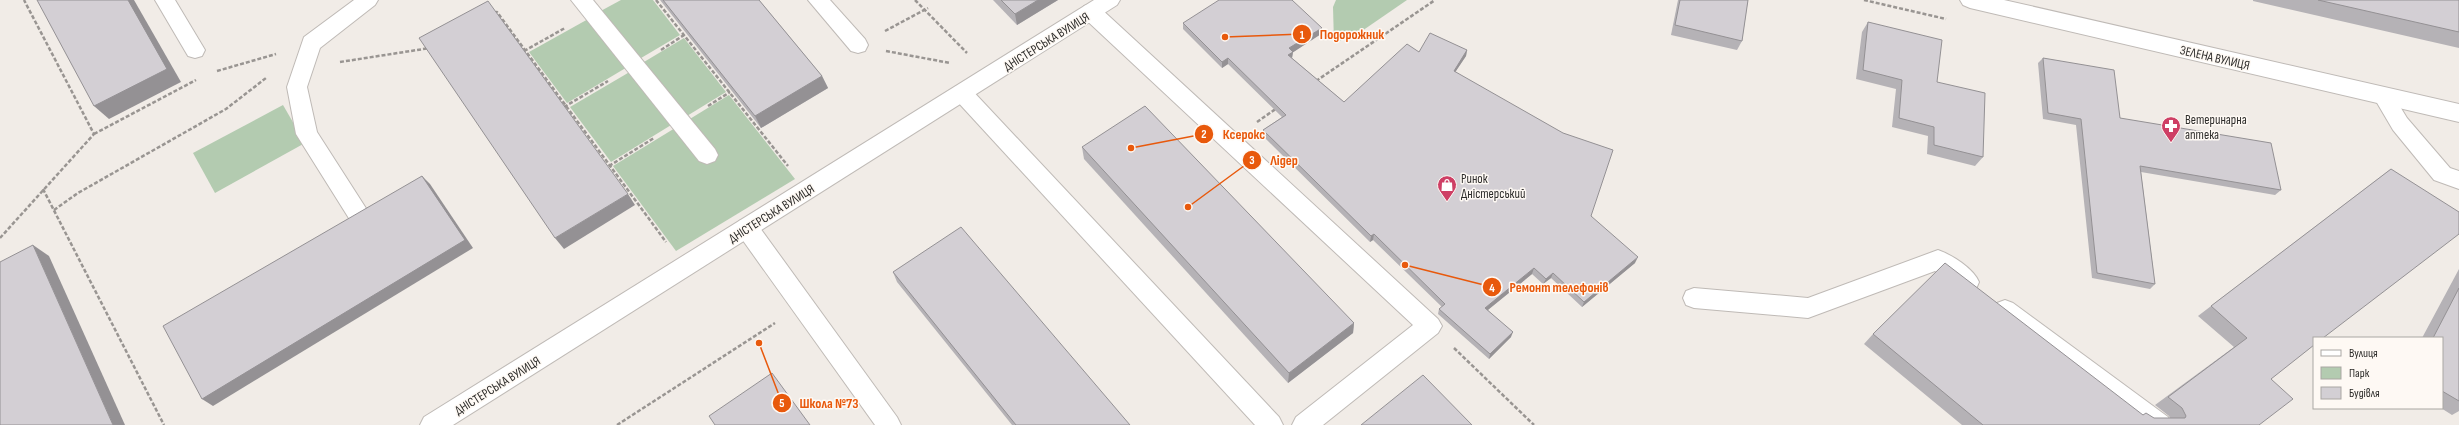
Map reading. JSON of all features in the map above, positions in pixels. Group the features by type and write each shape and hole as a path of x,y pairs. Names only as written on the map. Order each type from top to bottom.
{"street":[{"path":"165,0 195,50"},
{"path":"358,213 307,134 297,87 310,43 368,0"},
{"path":"581,0 707,155"},
{"path":"818,0 858,45"},
{"name":"ДНІСТЕРСЬКА ВУЛИЦЯ","path":"432,425 1110,0"},
{"name":"ЗЕЛЕНА ВУЛИЦЯ","path":"1970,0 2459,113"},
{"path":"1091,12 1430,326 1304,425"},
{"path":"962,93 1271,425"},
{"path":"2383,96 2400,124 2442,174 2459,180"},
{"path":"747,228 889,425"},
{"path":"1694,298 1808,308 1938,260 2160,425"}],"path":[{"path":"24,0 94,134"},
{"path":"656,0 789,167"},
{"path":"915,0 972,58"},
{"path":"1313,84 1435,0"},
{"path":"858,45 928,8"},
{"path":"490,15 497,12 671,249"},
{"path":"214,72 310,43"},
{"path":"303,68 428,49 435,45"},
{"path":"858,45 951,63"},
{"path":"54,210 78,193 226,109 268,76"},
{"path":"0,238 94,134 200,78"},
{"path":"1230,141 1281,106"},
{"path":"43,189 164,425"},
{"path":"617,425 803,305"},
{"path":"1430,326 1534,425"}],"green space":[{"path":"621,0 653,0 680,35 636,61 597,13"},
{"path":"1336,0 1407,0 1359,33 1334,43 1333,7"},
{"path":"590,18 629,66 567,103 529,52"},
{"path":"684,38 726,92 682,119 639,65"},
{"path":"633,70 676,122 611,162 570,107"},
{"path":"729,95 795,179 676,251 613,166"},
{"path":"283,105 305,143 215,193 193,153"}],"building":[{"path":"37,0 128,0 167,69 94,106"},
{"path":"663,0 759,0 822,76 755,116"},
{"path":"1001,0 1038,0 1015,14"},
{"name":"Ринок Дністерський","path":"1219,0 1292,0 1322,28 1289,48 1293,52 1288,55 1344,102 1407,44 1419,52 1430,33 1467,50 1454,71 1563,133 1613,150 1591,216 1638,257 1584,302 1553,273 1546,279 1534,268 1485,308 1513,332 1490,354 1439,309 1445,304 1374,234 1371,236 1263,130 1286,115 1228,58 1222,62 1183,23"},
{"path":"1680,0 1748,0 1742,41 1675,25"},
{"path":"2318,0 2459,0 2459,32"},
{"path":"488,1 628,194 555,238 419,38"},
{"path":"1868,22 1942,40 1937,82 1985,93 1983,157 1934,145 1934,127 1899,118 1902,80 1863,70"},
{"path":"2043,58 2114,70 2120,118 2271,143 2281,190 2140,166 2155,284 2097,273 2081,119 2048,113"},
{"path":"1145,106 1354,323 1289,373 1082,147"},
{"path":"2391,169 2459,212 2459,234 2324,337 2313,337 2313,346 2271,379 2293,399 2259,425 1983,425 1873,334 1945,263 2143,415 2146,413 2154,418 2185,418 2186,416 2182,408 2168,397 2247,338 2211,306"},
{"path":"422,176 465,240 202,399 163,326"},
{"path":"961,227 1130,425 1016,425 893,272"},
{"path":"33,245 113,425 0,425 0,262"},
{"path":"2459,288 2459,401 2443,392 2443,337 2434,337"},
{"path":"772,373 810,425 715,425 709,416"},
{"path":"1423,375 1472,425 1361,425"}],"place":[{"name":"Подорожник","path":"1225,37"},
{"name":"Ветеринарна аптека","path":"2171,143"},
{"name":"Ксерокс","path":"1131,148"},
{"name":"Ринок Дністерський","path":"1447,202"},
{"name":"Лідер","path":"1188,207"},
{"name":"Ремонт телефонів","path":"1405,265"},
{"name":"Школа №73","path":"759,343"}]}
